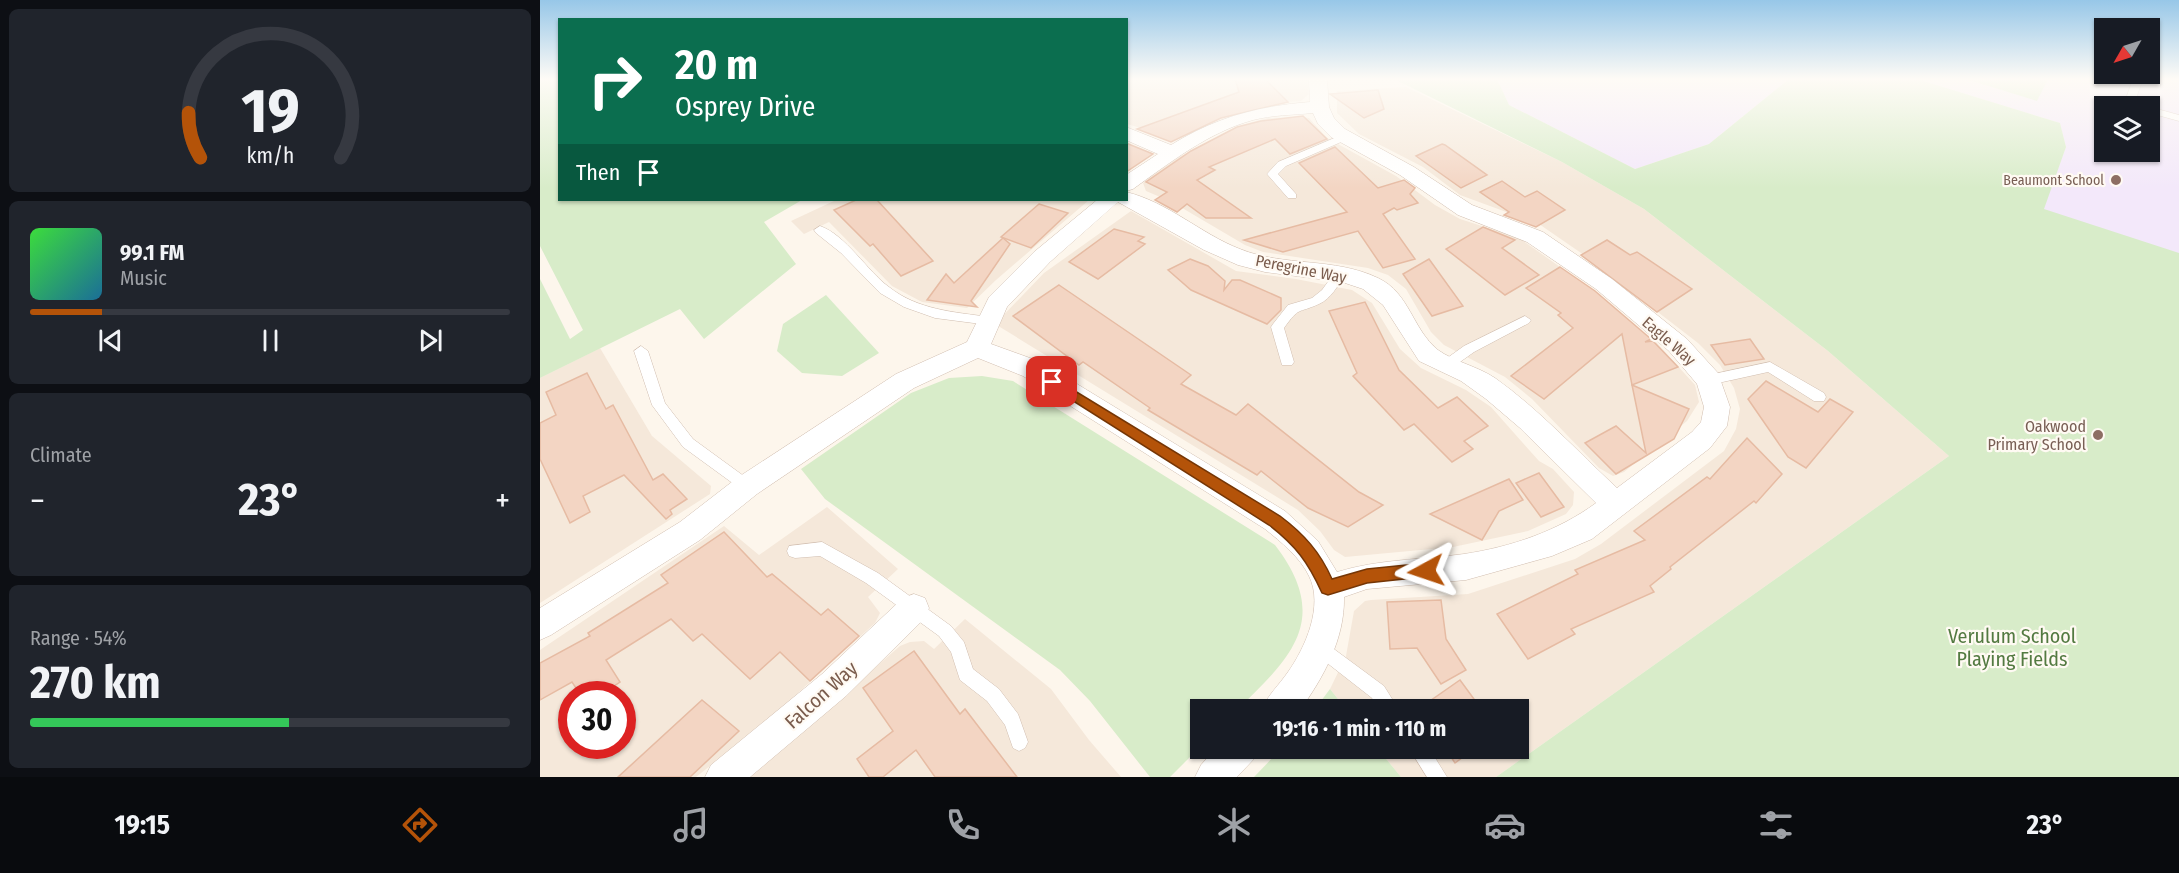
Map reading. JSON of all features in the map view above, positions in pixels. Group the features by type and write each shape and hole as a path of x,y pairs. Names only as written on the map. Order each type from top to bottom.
{"street":[{"path":"1128,184 1171,152 1246,117 1259,115"},
{"name":"Eagle Way","path":"1323,115 1325,120 1344,137 1407,171 1465,210 1517,229 1545,244 1604,284 1678,345 1709,380 1717,406 1714,426 1701,440 1582,530 1542,547 1466,567 1367,576 1328,588"},
{"path":"1128,134 1171,152"},
{"name":"Peregrine Way","path":"1128,199 1164,214 1227,252 1264,264 1338,275 1368,283 1385,293 1401,313 1415,342 1431,357 1468,373 1499,394 1615,504"},
{"path":"540,626 690,531 747,486 905,381 977,348 997,303 1042,257 1108,201"},
{"path":"977,348 1032,369 1275,520 1296,537 1316,561 1328,588 1323,635 1319,646 1310,669 1287,699"},
{"name":"Falcon Way","path":"723,777 834,685 914,608"},
{"path":"1213,777 1230,759"}],"lane":[{"path":"1292,196 1272,174 1282,164 1344,137"},
{"path":"820,230 845,250 884,290 908,304 935,314 989,321"},
{"path":"1287,362 1277,327 1292,308 1316,301 1326,293 1338,275"},
{"path":"1448,364 1469,349 1525,320"},
{"path":"641,351 660,405 688,443 747,486"},
{"path":"1709,380 1770,367 1819,397"},
{"path":"795,551 822,549 872,578 945,631 958,648 966,674 993,695 1012,720 1018,742"},
{"path":"1319,646 1378,692 1383,699"},
{"path":"1426,759 1438,777"}],"shaded area":[{"path":"1128,115 1211,115 1144,129 1128,124"},
{"path":"1339,115 1465,115 1562,162 1644,209 1828,351 1949,456 1529,754 1529,699 1338,699 1330,689 1346,656 1354,611 1365,601 1468,594 1575,559 1601,544 1724,451 1736,429 1740,409 1734,388 1720,365 1698,343 1650,306 1629,286 1539,224 1460,195 1423,167 1359,134"},
{"path":"1529,115 1744,115 1709,144 1635,169"},
{"path":"2035,115 2094,115 2094,162 2160,162 2160,115 2179,115 2179,608 2043,209 2066,147 2060,123"},
{"path":"1267,118 1309,118 1327,138 1396,176 1435,205 1460,219 1519,238 1597,293 1621,317 1655,341 1695,385 1699,402 1687,421 1624,472 1613,476 1599,468 1532,399 1505,377 1444,345 1431,332 1406,289 1388,275 1368,268 1263,252 1245,245 1172,202 1146,191 1143,183 1163,165 1242,125"},
{"path":"834,201 1088,201 967,308 922,302 892,286 829,222 804,234 791,221"},
{"path":"1131,211 1236,271 1296,279 1352,290 1372,303 1400,349 1421,368 1466,390 1491,407 1539,461 1553,469 1574,492 1573,505 1566,514 1528,531 1453,547 1345,557 1334,550 1320,531 1298,510 995,324 1044,273"},
{"path":"600,348 652,436 711,486 710,494 540,603 540,378"},
{"path":"827,507 898,569 868,597 880,613 875,623 766,722 696,777 540,777 540,650 724,526 759,555"},
{"path":"965,619 1051,689 1089,740 1121,777 749,777 900,646 910,642 924,641 934,649"},
{"path":"1386,759 1521,759 1496,777 1401,777"}],"green space":[{"path":"540,115 558,115 558,201 800,201 764,222 796,264 704,339 680,309 540,378 540,279 570,339 583,330 540,246"},
{"name":"Verulum School Playing Fields","path":"1467,115 1529,115 1635,169 1709,144 1744,115 2035,115 2060,123 2066,147 2044,209 2179,253 2179,777 1496,777 1521,759 1529,759 1529,754 1949,456 1828,351 1644,209 1562,162"},
{"path":"826,295 879,353 842,376 802,373 777,351 783,324"},
{"path":"982,376 1013,381 1275,545 1292,571 1301,594 1302,615 1298,634 1289,653 1249,699 1190,699 1190,757 1170,777 1150,777 1090,701 1060,670 825,499 801,469 911,393 949,378"},
{"path":"1330,689 1338,699 1322,699"},
{"path":"1271,759 1386,759 1401,777 1254,777"}],"building":[{"path":"1175,115 1232,115 1221,118 1171,142 1137,129"},
{"path":"1303,116 1327,139 1290,154 1275,139 1209,167 1215,170 1197,180 1251,218 1206,218 1187,204 1177,212 1155,200 1167,192 1146,182 1191,151 1237,127 1261,121"},
{"path":"1128,144 1153,154 1128,171"},
{"path":"1442,144 1487,175 1461,188 1416,156"},
{"path":"1335,147 1378,188 1404,180 1415,188 1410,194 1418,203 1397,210 1394,208 1383,214 1415,259 1383,268 1358,231 1283,252 1244,240 1347,212 1299,163"},
{"path":"1502,181 1525,197 1537,191 1565,210 1536,227 1504,215 1509,212 1480,192"},
{"path":"854,201 878,201 933,261 901,276 873,244 870,246 834,210"},
{"path":"1039,204 1068,213 1031,248 1001,237"},
{"path":"1483,227 1515,240 1502,248 1539,275 1505,295 1446,249"},
{"path":"1114,229 1144,237 1138,241 1145,244 1098,279 1069,262"},
{"path":"1003,238 1010,244 971,301 977,307 927,300 946,274 954,283"},
{"path":"1607,240 1630,255 1637,252 1692,289 1657,312 1581,255"},
{"path":"1190,259 1208,266 1225,281 1224,290 1232,280 1240,280 1281,298 1281,310 1267,324 1191,290 1168,270"},
{"path":"1429,259 1463,306 1432,316 1403,274"},
{"path":"1560,267 1595,291 1651,339 1645,342 1653,341 1678,367 1632,385 1622,334 1544,399 1511,376 1573,328 1558,315 1561,313 1526,288"},
{"path":"1059,285 1191,375 1181,384 1236,415 1248,404 1359,492 1383,505 1348,527 1308,508 1261,471 1257,475 1148,410 1150,408 1083,362 1079,365 1013,316"},
{"path":"1365,302 1399,370 1438,408 1457,397 1488,426 1464,441 1473,449 1452,462 1414,424 1404,430 1353,376 1357,373 1329,311"},
{"path":"1750,339 1764,359 1725,365 1711,345"},
{"path":"587,373 606,409 613,405 653,480 663,474 687,499 670,510 672,514 666,519 624,475 583,496 590,512 570,523 540,459 540,423 556,415 546,392"},
{"path":"1766,381 1818,412 1830,399 1853,412 1806,468 1788,457 1748,399"},
{"path":"1632,385 1689,409 1674,439 1616,474 1585,443 1616,426 1646,453"},
{"path":"1747,438 1782,474 1756,503 1754,501 1670,567 1671,569 1650,586 1654,592 1571,629 1575,634 1528,659 1497,614 1578,574 1575,570 1645,540 1634,531 1707,477 1710,479"},
{"path":"1539,473 1564,507 1541,517 1516,483"},
{"path":"1509,479 1523,500 1499,511 1482,540 1430,514"},
{"path":"724,532 767,577 772,574 821,615 828,609 859,636 810,681 780,652 750,679 702,634 693,641 671,619 606,660 619,681 558,681 558,690 540,700 540,663 590,636 588,633 668,583 661,575"},
{"path":"1441,600 1446,639 1466,670 1441,684 1417,648 1390,649 1387,602"},
{"path":"914,651 960,714 965,709 1017,777 935,777 916,750 883,777 869,777 857,759 893,731 863,688"},
{"path":"1460,680 1474,699 1433,699"},
{"path":"702,700 739,731 690,777 618,777"}],"place":[{"name":"Beaumont School","path":"2116,180"},
{"name":"Oakwood Primary School","path":"2098,435"}],"route":[{"path":"1052,382 1275,520 1296,537 1316,561 1328,588 1367,576 1426,571"}]}
